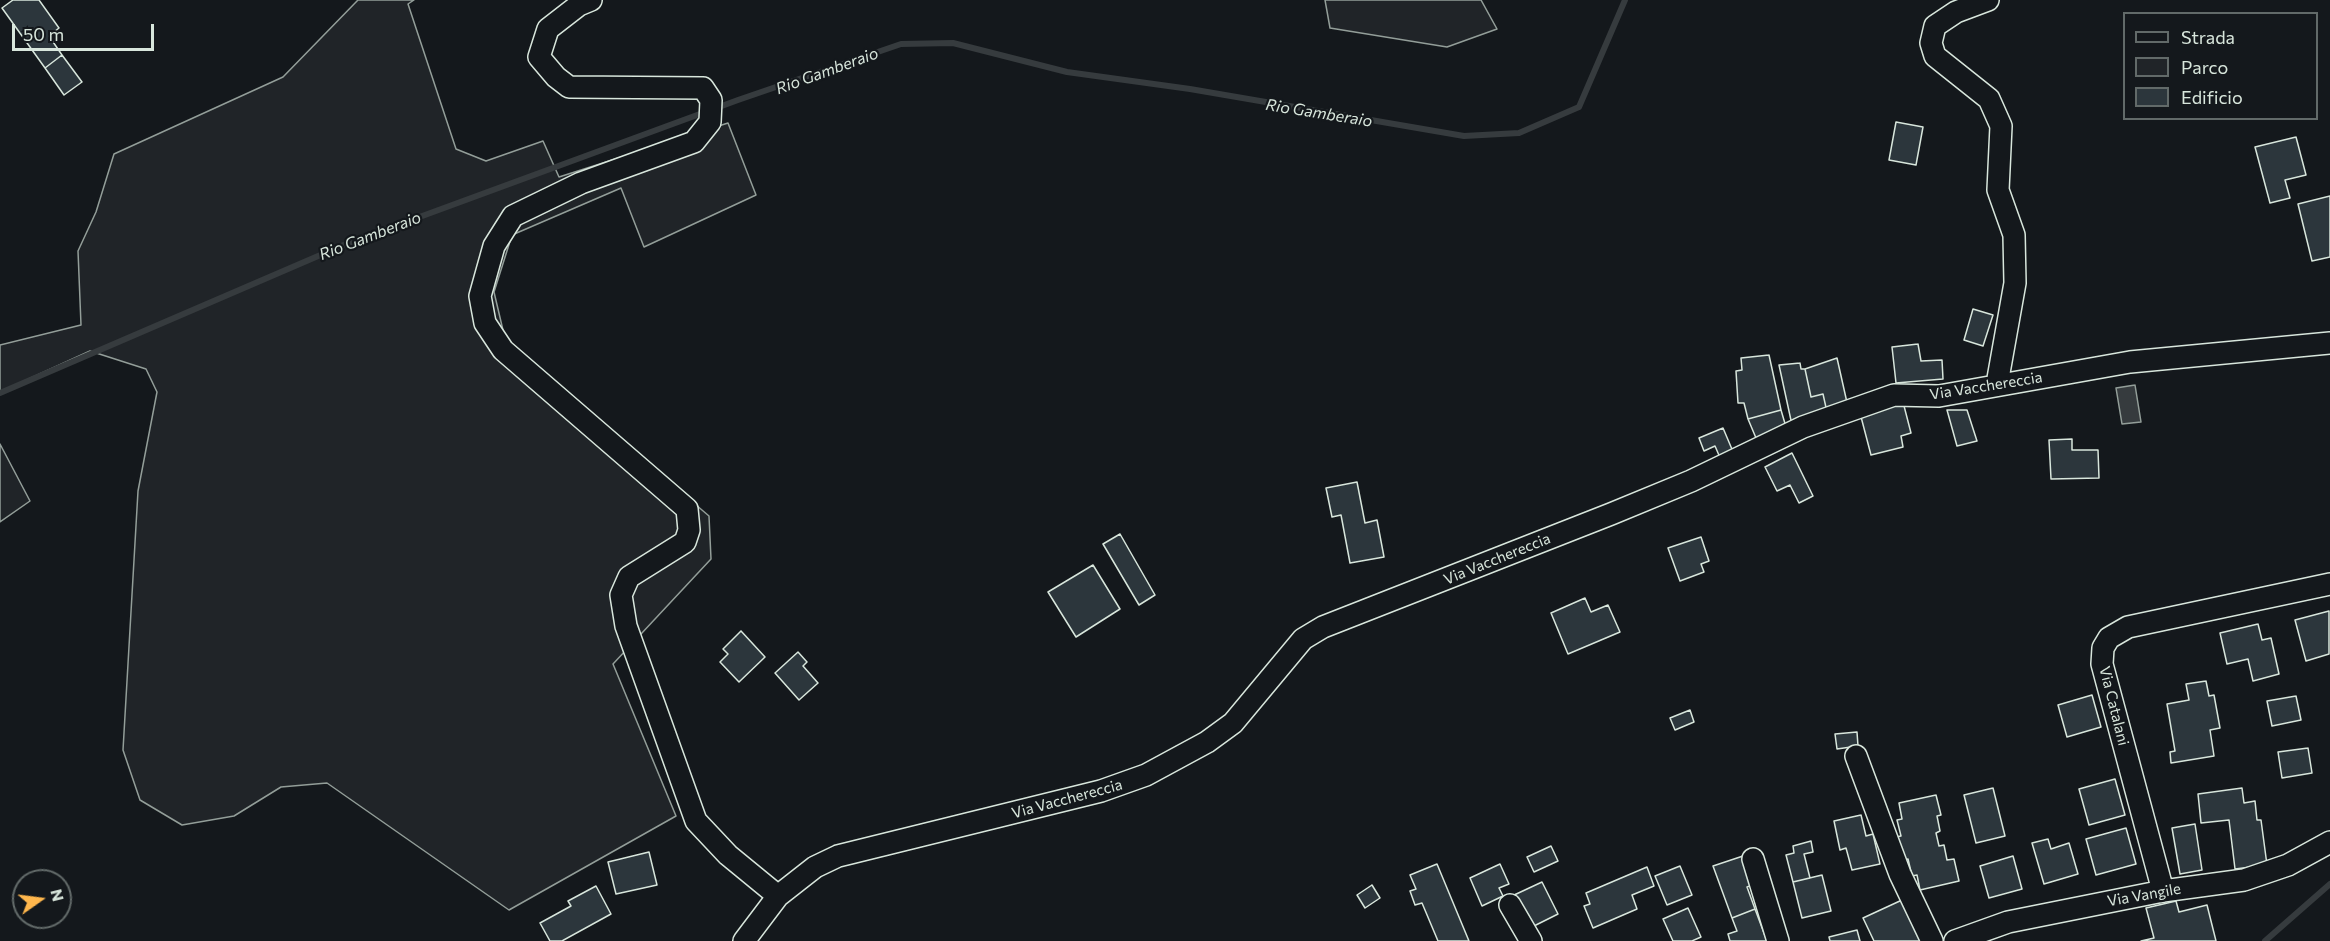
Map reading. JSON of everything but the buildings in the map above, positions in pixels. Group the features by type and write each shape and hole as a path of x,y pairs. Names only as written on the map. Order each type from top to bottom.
{"street":[{"path":"591,0 548,29 539,57 556,77 569,87 703,88 711,100 710,122 694,142 581,183 513,216 494,246 480,297 485,323 503,350 687,509 689,530 685,542 629,577 621,595 626,626 696,821 728,855 778,896"},
{"path":"1988,0 1956,12 1935,26 1931,43 1935,56 1989,99 2001,126 1998,190 2014,234 2015,283 1997,384"},
{"name":"Via Vacchereccia","path":"744,941 778,896 815,867 838,856 1101,791 1165,766 1207,742 1233,723 1303,639 1358,612 1691,481 1803,427 1894,395 1939,396 2130,362 2330,343"},
{"name":"Via Catalani","path":"2163,891 2102,664 2103,648 2109,638 2128,627 2330,584"},
{"path":"1856,756 1900,874 1932,941"},
{"name":"Via Vangile","path":"1955,941 2008,922 2163,891 2244,880 2288,865 2330,842"},
{"path":"1753,859 1778,941"},
{"path":"1510,905 1531,941"}],"green space":[{"path":"358,0 414,0 408,4 456,149 486,161 543,141 559,177 728,123 756,195 644,247 621,188 512,235 494,292 506,343 709,516 711,559 613,664 676,816 509,910 327,783 281,787 234,816 182,825 140,800 123,750 138,491 157,392 146,369 90,351 0,392 0,345 81,325 78,251 96,212 114,154 283,77"},
{"path":"1325,0 1481,0 1497,29 1447,47 1330,28"},
{"path":"0,444 30,501 0,522"}],"shaded area":[{"path":"2135,385 2141,422 2122,424 2116,388"}],"waterway":[{"name":"Rio Gamberaio","path":"0,393 346,244 738,100 901,44 953,43 1067,72 1190,89 1464,136 1519,133 1579,107 1625,0"},
{"path":"2265,941 2330,884"}]}
